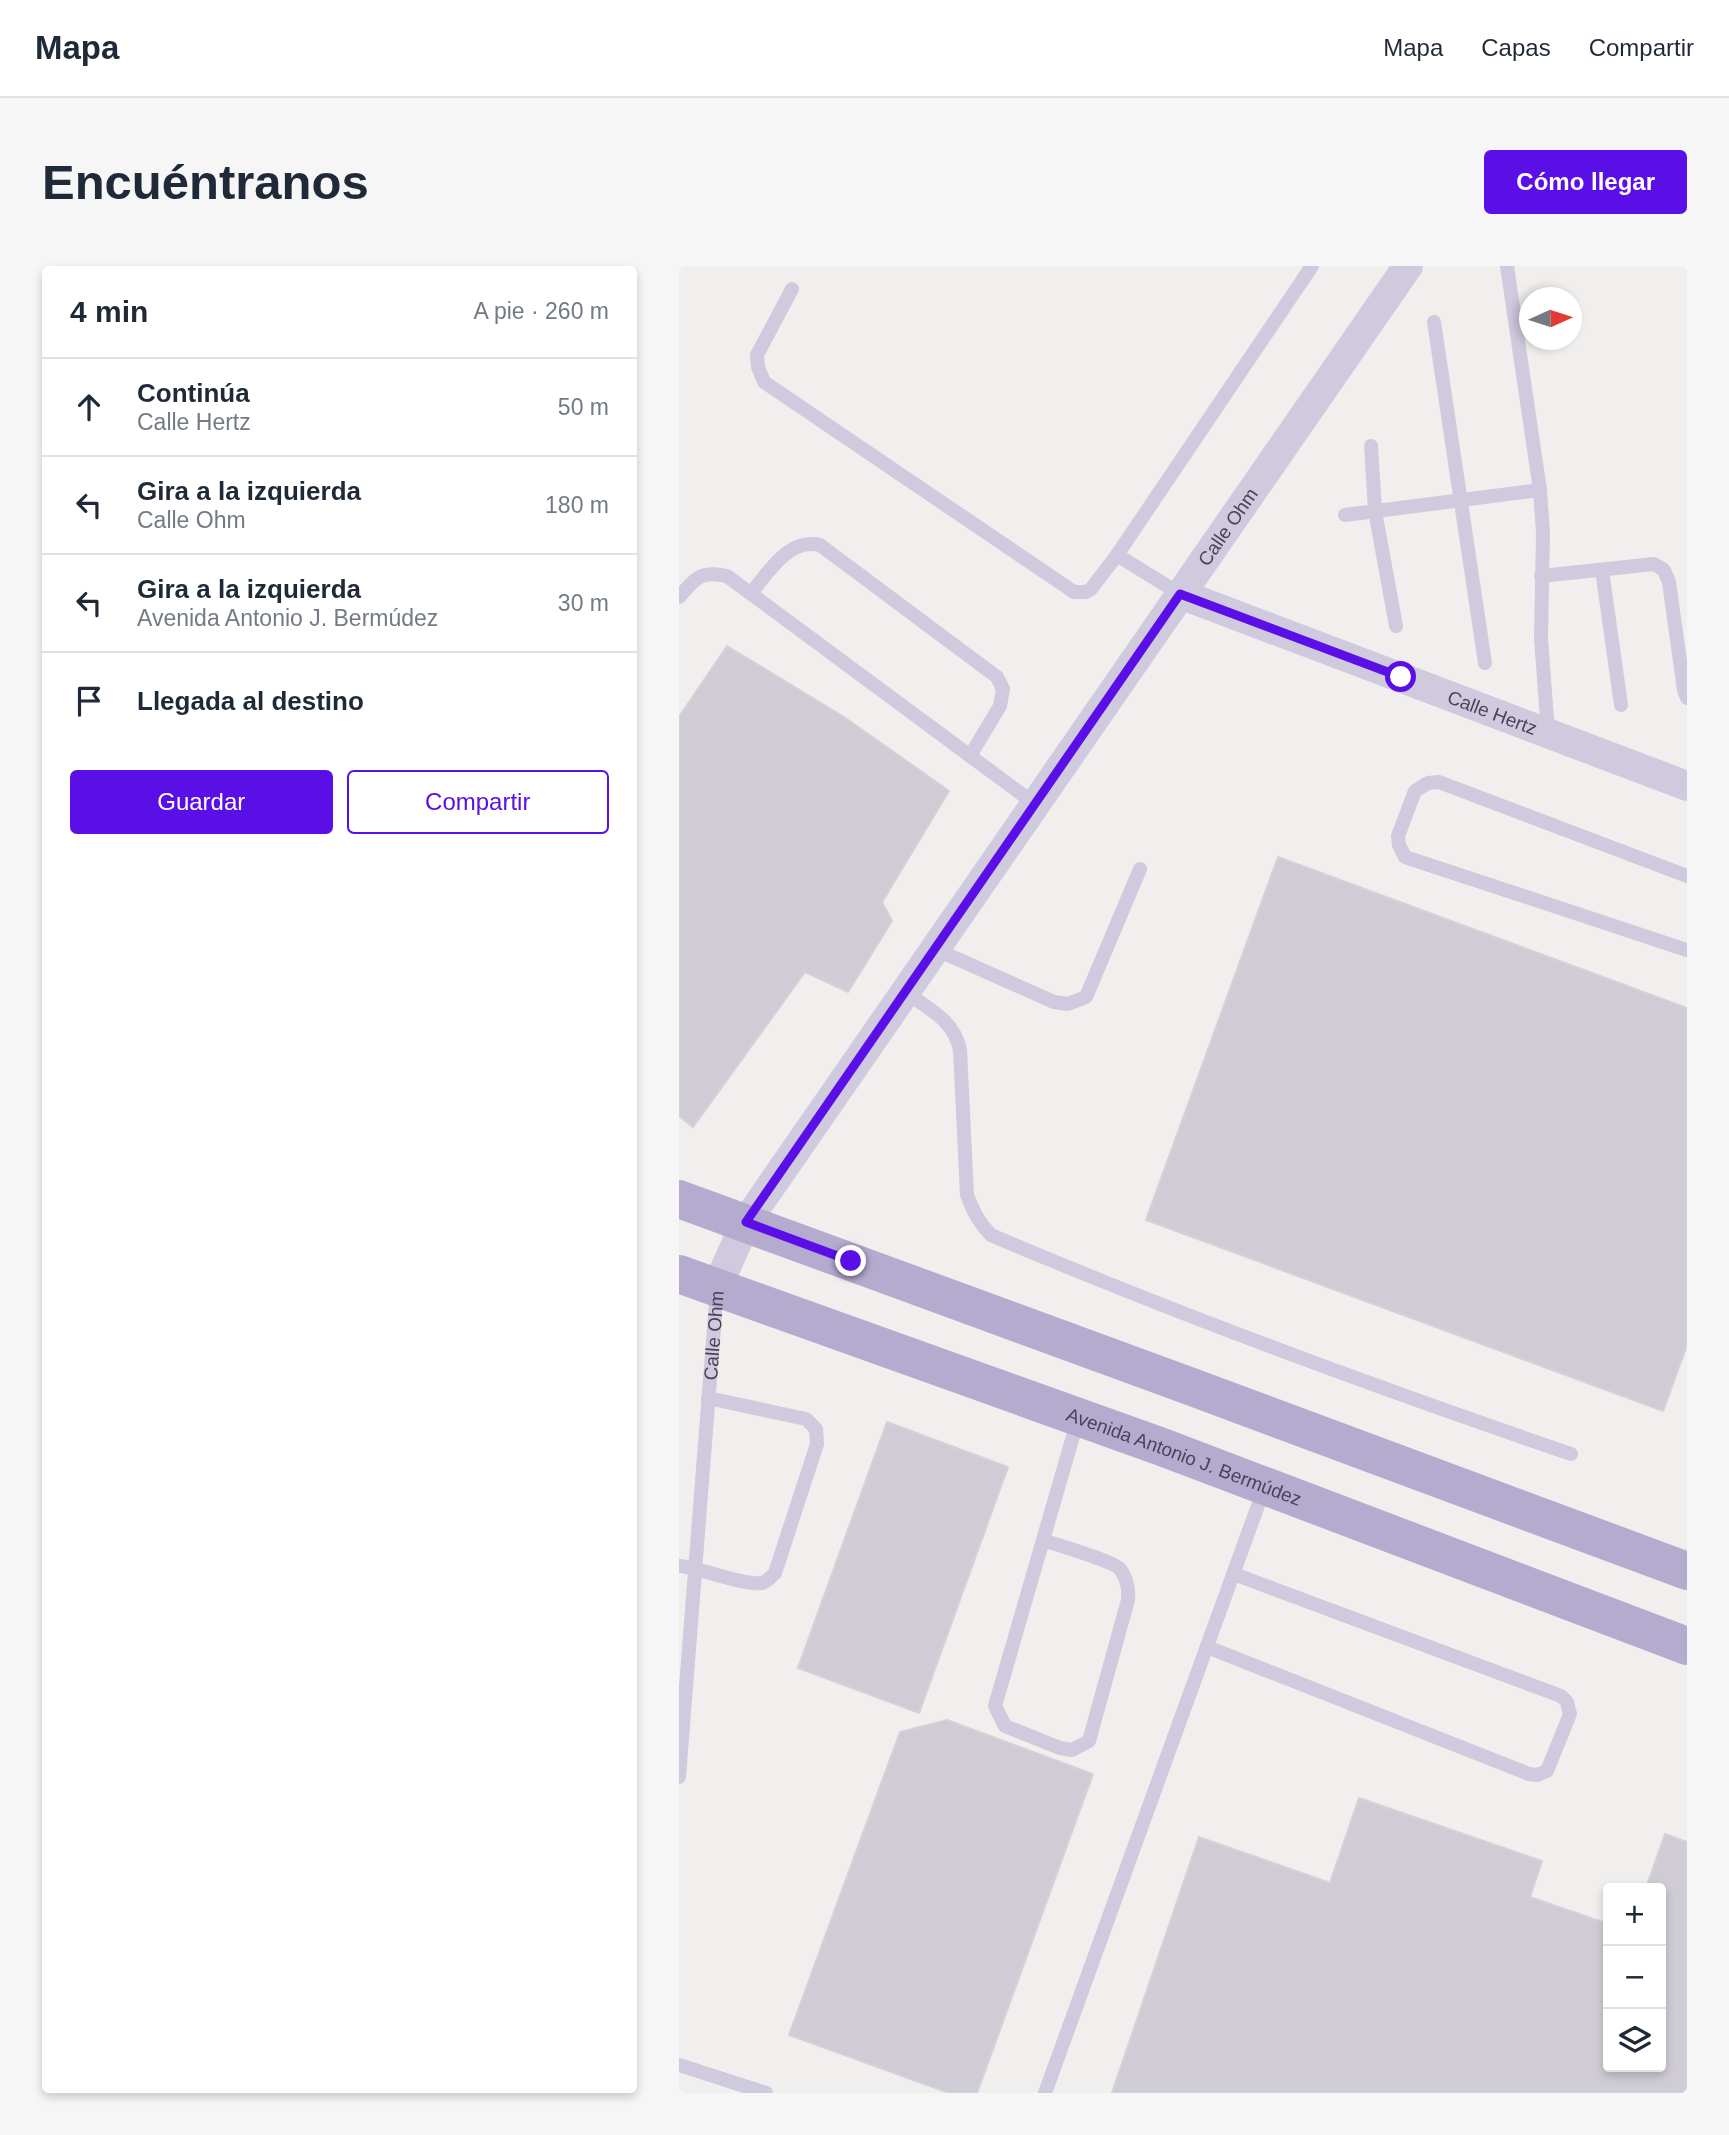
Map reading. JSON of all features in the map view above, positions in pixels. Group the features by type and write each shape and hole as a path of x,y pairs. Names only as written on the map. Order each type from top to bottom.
{"main road":[{"path":"679,1199 1687,1572"},
{"name":"Avenida Antonio J. Bermúdez","path":"679,1274 1078,1417 1687,1646"}],"street":[{"name":"Calle Ohm","path":"717,1287 746,1222 1408,266"},
{"name":"Calle Hertz","path":"1180,594 1687,786"}],"lane":[{"path":"792,289 757,355 764,382 1078,593 1091,589 1117,555 1312,266"},
{"path":"1507,266 1540,490 1543,533 1541,638 1548,733"},
{"path":"1434,322 1485,663"},
{"path":"1371,446 1375,512 1396,626"},
{"path":"1345,515 1540,490"},
{"path":"751,593 788,551 801,544 820,545 831,553 997,677 1003,690 1000,706 970,756"},
{"path":"1117,555 1180,594"},
{"path":"1541,576 1654,564 1664,570 1669,582 1687,698"},
{"path":"1602,570 1621,705"},
{"path":"679,597 703,574 727,576 1035,804"},
{"path":"1687,876 1439,782 1428,783 1415,791 1398,836 1405,857 1687,950"},
{"path":"935,949 1054,1002 1068,1004 1086,997 1140,869"},
{"path":"905,992 946,1021 958,1039 967,1195 980,1224 991,1235 1109,1285 1370,1384 1571,1454"},
{"name":"Calle Ohm","path":"679,1777 717,1287"},
{"path":"679,1566 753,1584 766,1582 775,1573 817,1444 816,1429 806,1419 708,1398"},
{"path":"1043,1540 1118,1567 1126,1579 1129,1592 1089,1741 1072,1749 1061,1748 1005,1726 995,1706 1078,1417"},
{"path":"1045,2093 1265,1487"},
{"path":"1207,1647 1529,1774 1537,1775 1547,1771 1570,1714 1567,1702 1561,1696 1234,1574"},
{"path":"679,2065 766,2093"}],"building":[{"path":"727,646 844,717 949,791 882,902 892,921 848,992 805,972 693,1127 679,1116 679,717"},
{"path":"1278,857 1687,1008 1687,1345 1663,1411 1146,1220"},
{"path":"887,1422 1008,1467 919,1713 798,1668"},
{"path":"947,1720 1093,1774 977,2093 949,2093 789,2035 900,1732"},
{"path":"1359,1798 1542,1861 1530,1897 1603,1922 1603,2072 1666,2072 1666,1883 1648,1883 1665,1834 1687,1842 1687,2093 1112,2093 1199,1837 1330,1883"}],"route":[{"path":"851,1261 746,1222 1180,594 1401,677"}]}
